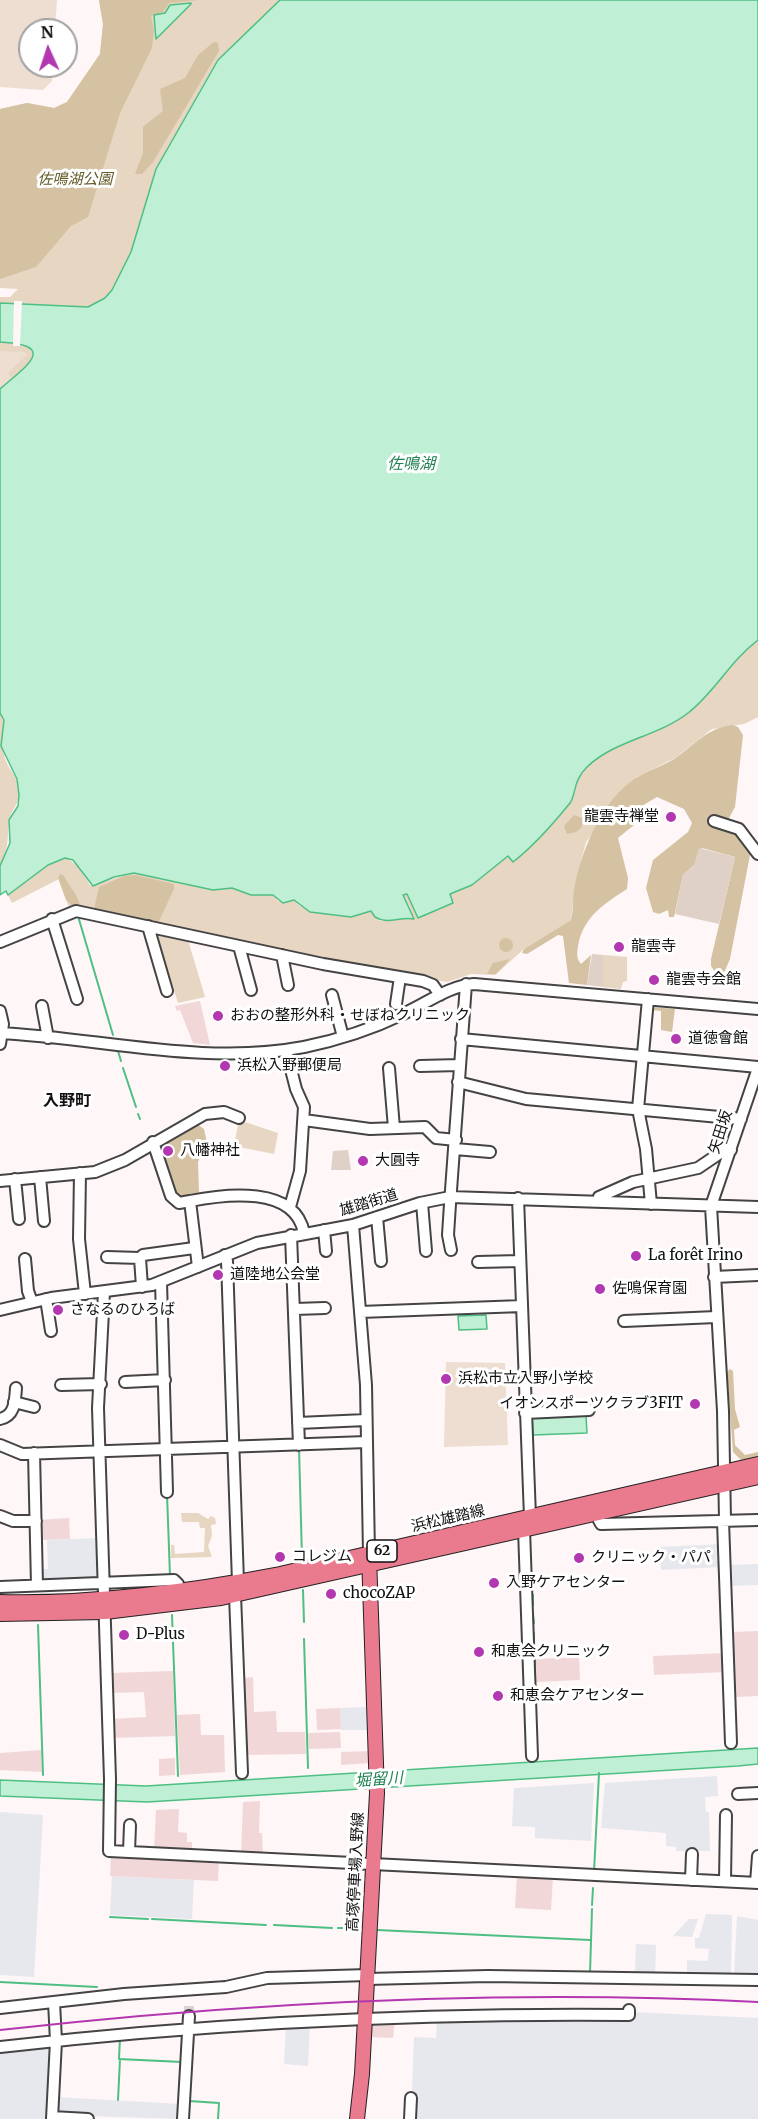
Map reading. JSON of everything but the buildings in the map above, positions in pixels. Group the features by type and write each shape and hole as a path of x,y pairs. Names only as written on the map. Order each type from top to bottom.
{"main road":[{"name":"浜松雄踏線","path":"527,1523 595,1513 724,1478 758,1464"},
{"name":"浜松雄踏線","path":"0,1602 171,1606 237,1588 724,1478 758,1477"},
{"name":"高塚停車場入野線","path":"357,2119 366,2018 377,1793 369,1558"},
{"name":"浜松雄踏線","path":"0,1614 105,1606 180,1592 237,1588"}],"street":[{"path":"714,821 739,829 758,854"},
{"path":"0,942 76,911 282,955 429,982 440,995"},
{"path":"52,919 77,999"},
{"path":"148,926 167,991"},
{"path":"239,946 250,990"},
{"path":"282,955 288,986"},
{"path":"396,1004 400,977"},
{"path":"451,1250 448,1235 450,1197 466,984"},
{"path":"0,1011 1,1037 48,1038 224,1053 286,1050 343,1037 392,1020 466,984 758,1009"},
{"path":"332,995 343,1037"},
{"path":"648,999 638,1109 650,1177 651,1204"},
{"path":"42,1006 48,1038"},
{"path":"461,1039 758,1067"},
{"path":"286,1050 296,1089 303,1101 304,1120 300,1171 290,1207"},
{"path":"420,1066 459,1065"},
{"name":"矢田坂","path":"711,1206 741,1119 754,1090 758,1067"},
{"path":"389,1068 394,1128"},
{"path":"458,1082 493,1088 521,1098 741,1119"},
{"path":"0,1181 95,1172 125,1160 153,1142 211,1112 224,1112 239,1118"},
{"path":"304,1120 370,1129 424,1127 436,1138 490,1152"},
{"path":"153,1142 171,1196 179,1203 209,1197 243,1197 283,1202 290,1207 304,1233"},
{"path":"599,1202 600,1197 612,1190 650,1177 698,1168 726,1149 731,1150"},
{"path":"80,1173 79,1239 85,1294"},
{"path":"40,1177 44,1221"},
{"path":"15,1179 19,1219"},
{"name":"雄踏街道","path":"0,1310 46,1299 142,1287 198,1268 257,1243 352,1225 422,1203 450,1197 758,1208"},
{"path":"518,1198 532,1756"},
{"path":"190,1201 198,1268"},
{"path":"422,1203 426,1251"},
{"path":"711,1206 724,1478 731,1743"},
{"path":"377,1217 381,1261"},
{"path":"352,1225 366,1420 369,1558"},
{"path":"324,1230 326,1251"},
{"path":"291,1235 299,1444"},
{"path":"106,1257 140,1258 157,1253 194,1248"},
{"path":"225,1255 227,1261 242,1773"},
{"path":"140,1258 142,1287"},
{"path":"26,1259 28,1291 32,1302"},
{"path":"478,1262 520,1261"},
{"path":"714,1277 758,1275"},
{"path":"161,1282 167,1492"},
{"path":"105,1292 98,1408 110,1780 110,1851 757,1883 758,1856"},
{"path":"46,1299 51,1331"},
{"path":"360,1312 522,1306"},
{"path":"295,1309 325,1308"},
{"path":"624,1321 716,1317"},
{"path":"125,1382 165,1380"},
{"path":"61,1385 101,1384"},
{"path":"0,1419 10,1415 16,1388"},
{"path":"14,1402 34,1407"},
{"path":"525,1413 589,1410"},
{"path":"298,1423 366,1420"},
{"path":"0,1445 20,1454 34,1454 367,1442"},
{"path":"34,1454 37,1586"},
{"path":"595,1513 601,1524 758,1520"},
{"path":"0,1516 13,1521 36,1521"},
{"path":"0,1587 174,1580 180,1592"},
{"path":"738,1794 758,1793"},
{"path":"725,1881 726,1815"},
{"path":"129,1852 130,1826"},
{"path":"691,1880 692,1854"},
{"path":"0,2008 54,2002 190,1995 276,1977 511,1976 758,1980"},
{"path":"54,2002 56,2041 52,2118 88,2119"},
{"path":"0,2047 188,2028 444,2014 629,2015 629,2010"},
{"path":"183,2119 189,2016"},
{"path":"410,2119 411,2098"}],"shaded area":[{"path":"0,0 57,0 56,18 18,18 18,78 52,78 52,81 43,90 0,87"},
{"path":"0,351 25,352 27,355 8,373 12,378 0,389"},
{"path":"699,848 735,857 719,924 675,914 683,875 694,865"},
{"path":"592,954 603,955 603,987 587,985"},
{"path":"200,1001 210,1045 193,1043 180,1010 177,1011 175,1006"},
{"path":"348,1150 351,1170 331,1170 333,1151"},
{"path":"446,1362 505,1363 508,1445 444,1447"},
{"path":"69,1518 70,1539 39,1540 38,1520"},
{"path":"98,1538 99,1581 42,1583 39,1569 48,1569 47,1540"},
{"path":"722,1544 722,1567 661,1570 660,1547"},
{"path":"758,1564 758,1585 730,1586 730,1565"},
{"path":"758,1631 758,1696 735,1697 733,1632"},
{"path":"725,1653 726,1672 654,1675 653,1656"},
{"path":"579,1657 580,1680 536,1682 535,1659"},
{"path":"173,1671 175,1736 112,1738 111,1719 146,1717 144,1692 110,1693 110,1673"},
{"path":"253,1677 254,1712 276,1711 277,1732 305,1732 306,1754 245,1755 243,1678"},
{"path":"369,1707 370,1730 341,1730 340,1708"},
{"path":"340,1708 341,1729 317,1730 316,1709"},
{"path":"200,1714 201,1735 224,1735 225,1772 180,1775 177,1715"},
{"path":"340,1732 341,1748 309,1749 308,1733"},
{"path":"41,1750 42,1772 0,1770 0,1753"},
{"path":"371,1751 371,1763 341,1765 341,1752"},
{"path":"175,1758 175,1775 159,1776 159,1759"},
{"path":"717,1776 718,1796 705,1797 706,1812 709,1812 710,1851 676,1851 676,1847 666,1846 666,1833 601,1828 605,1783"},
{"path":"594,1783 591,1841 535,1838 535,1827 512,1826 514,1788"},
{"path":"260,1801 259,1833 262,1833 263,1856 241,1855 243,1802"},
{"path":"179,1809 178,1832 187,1833 187,1842 192,1842 192,1853 154,1851 156,1810"},
{"path":"0,1812 43,1815 34,1977 0,1975"},
{"path":"111,1853 219,1859 218,1881 110,1876"},
{"path":"517,1874 553,1876 551,1910 515,1908"},
{"path":"112,1876 194,1880 192,1919 110,1915"},
{"path":"706,1914 732,1915 731,1976 687,1974 687,1960 708,1961 709,1949 695,1948 695,1938 699,1938"},
{"path":"737,1916 758,1920 758,1977 734,1976"},
{"path":"689,1919 698,1919 692,1937 673,1936"},
{"path":"636,1944 656,1945 655,1974 635,1974"},
{"path":"633,2012 758,2018 758,2119 411,2119 414,2037 436,2038 437,2019 633,2019"},
{"path":"395,2020 393,2038 369,2037 370,2021"},
{"path":"310,2024 308,2066 284,2064 286,2026"},
{"path":"48,2046 51,2048 47,2119 0,2119 0,2051"},
{"path":"55,2097 181,2104 180,2119 58,2115"}],"green space":[{"name":"佐鳴湖公園","path":"99,0 280,0 218,60 156,169 131,252 112,290 105,298 88,307 0,303 0,297 10,297 18,289 0,288 0,109 27,103 54,108 67,102 100,54 103,24"},
{"path":"99,0 199,0 169,3 163,12 151,16 154,30 152,48 120,113 88,217 71,226 36,267 0,279 0,109 27,103 54,108 67,102 100,54 103,24"},
{"path":"214,42 218,43 219,51 153,162 142,174 135,174 143,153 143,127 163,111 160,89 185,78 198,55"},
{"path":"0,342 27,345 33,354 30,363 0,389"},
{"path":"758,640 758,717 744,724 712,729 675,758 637,777 586,842 575,884 571,920 524,949 495,975 471,974 447,982 324,961 69,908 59,879 12,903 8,895 48,865 65,857 78,866 90,885 134,873 213,890 232,888 251,895 274,895 278,901 294,900 300,906 351,917 371,911 380,921 406,917 410,908 403,895 407,894 418,917 452,903 450,894 472,885 508,856 513,862 529,849 570,803 579,777 587,767 610,750 676,721 688,713 698,705 739,657"},
{"path":"0,713 4,723 6,763 18,783 19,793 10,818 6,849 0,866"},
{"path":"733,725 738,727 743,735 735,807 728,820 749,850 750,855 730,959 724,973 715,972 711,966 711,959 735,857 702,848 694,865 683,875 674,917 669,917 668,910 659,914 653,912 646,888 653,860 688,832 692,823 684,809 657,797 635,810 634,825 618,838 628,878 627,889 596,912 581,936 577,954 579,962 581,964 591,955 587,985 569,983 563,936 558,935 527,954 522,953 524,949 571,920 574,889 582,857 601,816 619,792 639,776 674,759 708,733"},
{"path":"574,815 582,818 582,827 576,832 567,834 564,826"},
{"path":"60,874 64,876 76,895 80,907 74,907 66,900 58,878"},
{"path":"135,875 174,884 174,889 158,923 94,909 99,887 124,876"},
{"path":"156,933 188,940 205,997 178,1003"},
{"path":"506,938 511,940 513,945 511,950 506,952 501,950 499,945 501,940"},
{"path":"603,955 627,957 627,981 623,982 621,989 603,987"},
{"path":"510,959 496,974 487,974 493,963"},
{"path":"652,1007 675,1009 672,1032 661,1030 661,1011 652,1010"},
{"path":"239,1120 278,1133 274,1154 234,1146"},
{"path":"197,1124 204,1129 207,1143 198,1162 199,1193 176,1199 159,1148 160,1142"},
{"path":"730,1369 733,1371 735,1409 740,1427 734,1430 735,1445 745,1455 758,1452 758,1456 741,1460 733,1452 727,1372"},
{"path":"181,1513 198,1513 208,1519 211,1516 215,1518 216,1524 211,1525 212,1536 208,1546 212,1557 171,1558 171,1545 174,1545 175,1554 204,1552 205,1528 200,1528 199,1522 182,1522"}],"water":[{"name":"佐鳴湖","path":"280,0 758,0 758,640 739,657 698,705 688,713 663,728 623,744 587,767 579,777 570,803 543,834 513,862 508,856 472,885 450,894 453,903 418,918 407,894 403,895 414,919 385,920 375,917 371,911 351,917 310,912 294,900 283,903 273,895 251,895 232,888 213,890 134,873 114,877 93,886 73,860 65,858 48,865 8,895 6,891 0,895 0,866 10,843 9,820 18,806 19,795 17,779 1,746 4,720 0,713 0,389 27,365 33,352 18,344 0,342 0,303 88,307 105,298 112,290 131,252 156,169 218,60"},
{"path":"191,3 156,39 154,15 165,13 170,5"},
{"path":"486,1315 487,1329 459,1330 458,1316"},
{"path":"586,1416 587,1433 533,1435 532,1418"},
{"name":"堀留川","path":"758,1748 758,1764 738,1766 147,1802 0,1796 0,1780 146,1786"}],"pier":[{"path":"14,301 22,301 20,346 13,346"}],"waterway":[{"path":"78,916 113,1035"},
{"path":"118,1051 121,1061"},
{"path":"123,1068 136,1107"},
{"path":"138,1114 140,1119"},
{"path":"299,1448 302,1558"},
{"path":"167,1494 170,1576"},
{"path":"303,1590 304,1622"},
{"path":"533,1595 533,1605"},
{"path":"533,1614 534,1623"},
{"path":"172,1615 178,1776"},
{"path":"38,1625 43,1775"},
{"path":"534,1633 534,1650"},
{"path":"304,1639 308,1768"},
{"path":"535,1659 535,1670"},
{"path":"535,1675 536,1716"},
{"path":"594,1872 599,1773"},
{"path":"592,1905 593,1888"},
{"path":"590,1973 592,1909"},
{"path":"110,1917 148,1919"},
{"path":"152,1919 266,1925"},
{"path":"274,1925 332,1928"},
{"path":"338,1928 345,1928"},
{"path":"377,1930 590,1940"},
{"path":"0,1982 97,1987"},
{"path":"120,2038 119,2059 182,2062"},
{"path":"118,2100 120,2059"},
{"path":"189,2101 219,2103 218,2119"}],"tunnel":[{"path":"189,2001 189,2016"}],"railway":[{"path":"0,2030 189,2012 378,2001 568,1997 758,2002"}],"place":[{"name":"龍雲寺禅堂","path":"671,817"},
{"name":"龍雲寺","path":"619,947"},
{"name":"龍雲寺会館","path":"654,980"},
{"name":"おおの整形外科・せぼねクリニック","path":"218,1016"},
{"name":"道徳會館","path":"676,1039"},
{"name":"浜松入野郵便局","path":"225,1066"},
{"name":"八幡神社","path":"168,1151"},
{"name":"大圓寺","path":"363,1161"},
{"name":"La forêt Irino","path":"636,1256"},
{"name":"道陸地公会堂","path":"218,1275"},
{"name":"佐鳴保育園","path":"600,1289"},
{"name":"さなるのひろば","path":"58,1310"},
{"name":"浜松市立入野小学校","path":"446,1379"},
{"name":"イオンスポーツクラブ3FIT","path":"695,1404"},
{"name":"コレジム","path":"280,1557"},
{"name":"クリニック・パパ","path":"579,1558"},
{"name":"入野ケアセンター","path":"494,1583"},
{"name":"chocoZAP","path":"331,1594"},
{"name":"D-Plus","path":"124,1635"},
{"name":"和恵会クリニック","path":"479,1652"},
{"name":"和恵会ケアセンター","path":"498,1696"}],"district":[{"name":"入野町","path":"67,1101"}]}
